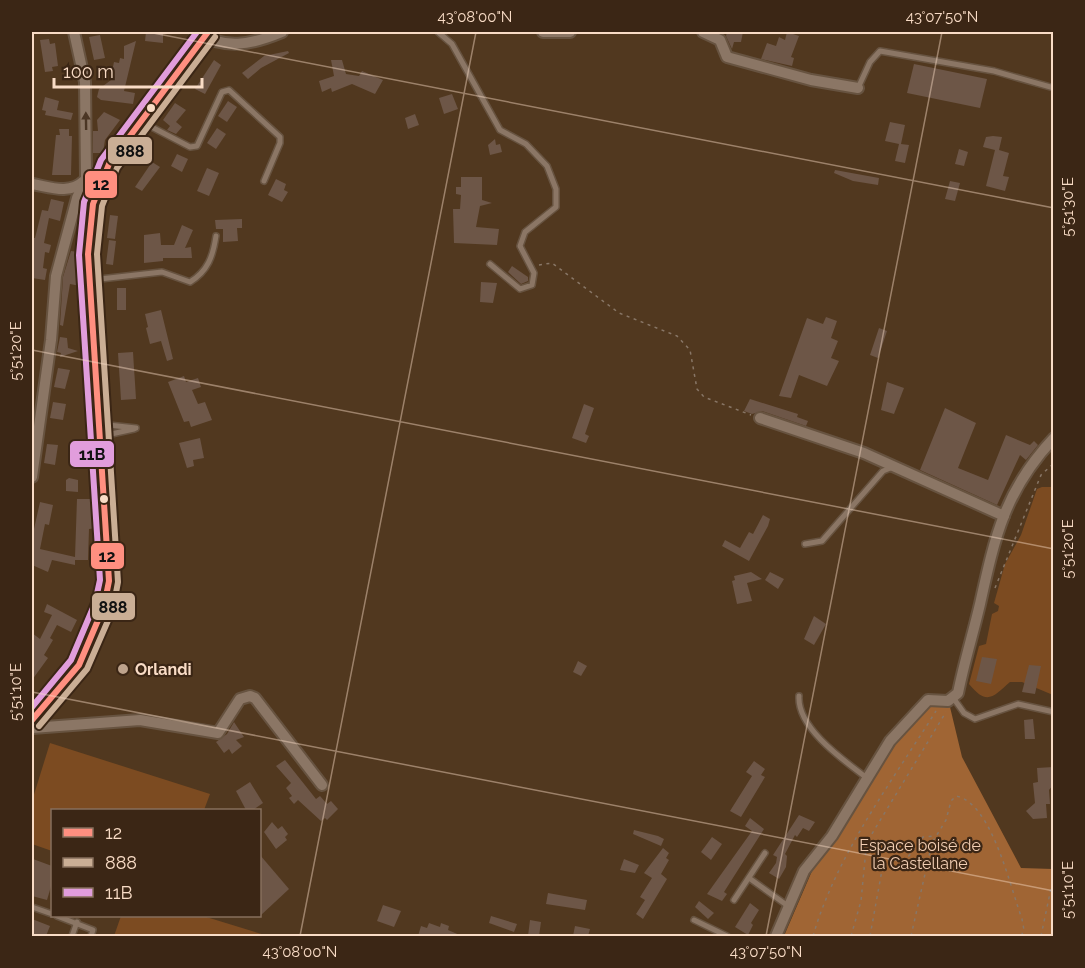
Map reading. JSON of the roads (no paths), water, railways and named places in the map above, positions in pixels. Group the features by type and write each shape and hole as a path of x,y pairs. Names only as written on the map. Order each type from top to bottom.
{"main road":[{"path":"34,715 79,665 104,606 109,580 90,280 89,226 93,180 183,64 200,33"}],"street":[{"path":"200,33 221,44 260,41 282,32"},
{"path":"543,32 570,32"},
{"path":"703,32 720,40 727,57 811,80 858,88"},
{"path":"32,477 56,276 77,198 93,180 86,82 74,37"},
{"path":"32,184 67,190 93,180"},
{"path":"760,418 864,453 1004,516"},
{"path":"776,936 804,871 832,836 890,741 928,700 951,700 958,693 988,562 1004,516 1020,478 1053,438"},
{"path":"32,452 36,440"},
{"path":"32,728 140,720 218,733 240,699 250,696 255,698 322,785"}],"lane":[{"path":"438,32 452,44 500,130 536,152 546,166 556,189 556,207 522,237 520,246 534,273 532,285 520,289 490,264"},
{"path":"858,88 870,62 880,51 994,71 1053,88"},
{"path":"141,121 190,147 197,146 222,92 229,90 280,137 280,143 264,182"},
{"path":"90,280 162,272 190,282 200,276 208,266 216,236"},
{"path":"100,430 136,428 100,430"},
{"path":"805,544 822,541 883,471 893,466"},
{"path":"799,696 798,706 817,735 867,778"},
{"path":"951,700 964,713 975,719 1018,704 1053,712"},
{"path":"734,900 765,853"},
{"path":"749,878 788,906"},
{"path":"32,907 51,914"},
{"path":"61,917 93,930 91,936"},
{"path":"694,920 727,936"},
{"path":"72,936 77,922"}],"place":[{"name":"Orlandi","path":"123,669"}],"park label":[{"name":"Espace boisé de la Castellane","path":"920,854"}]}
